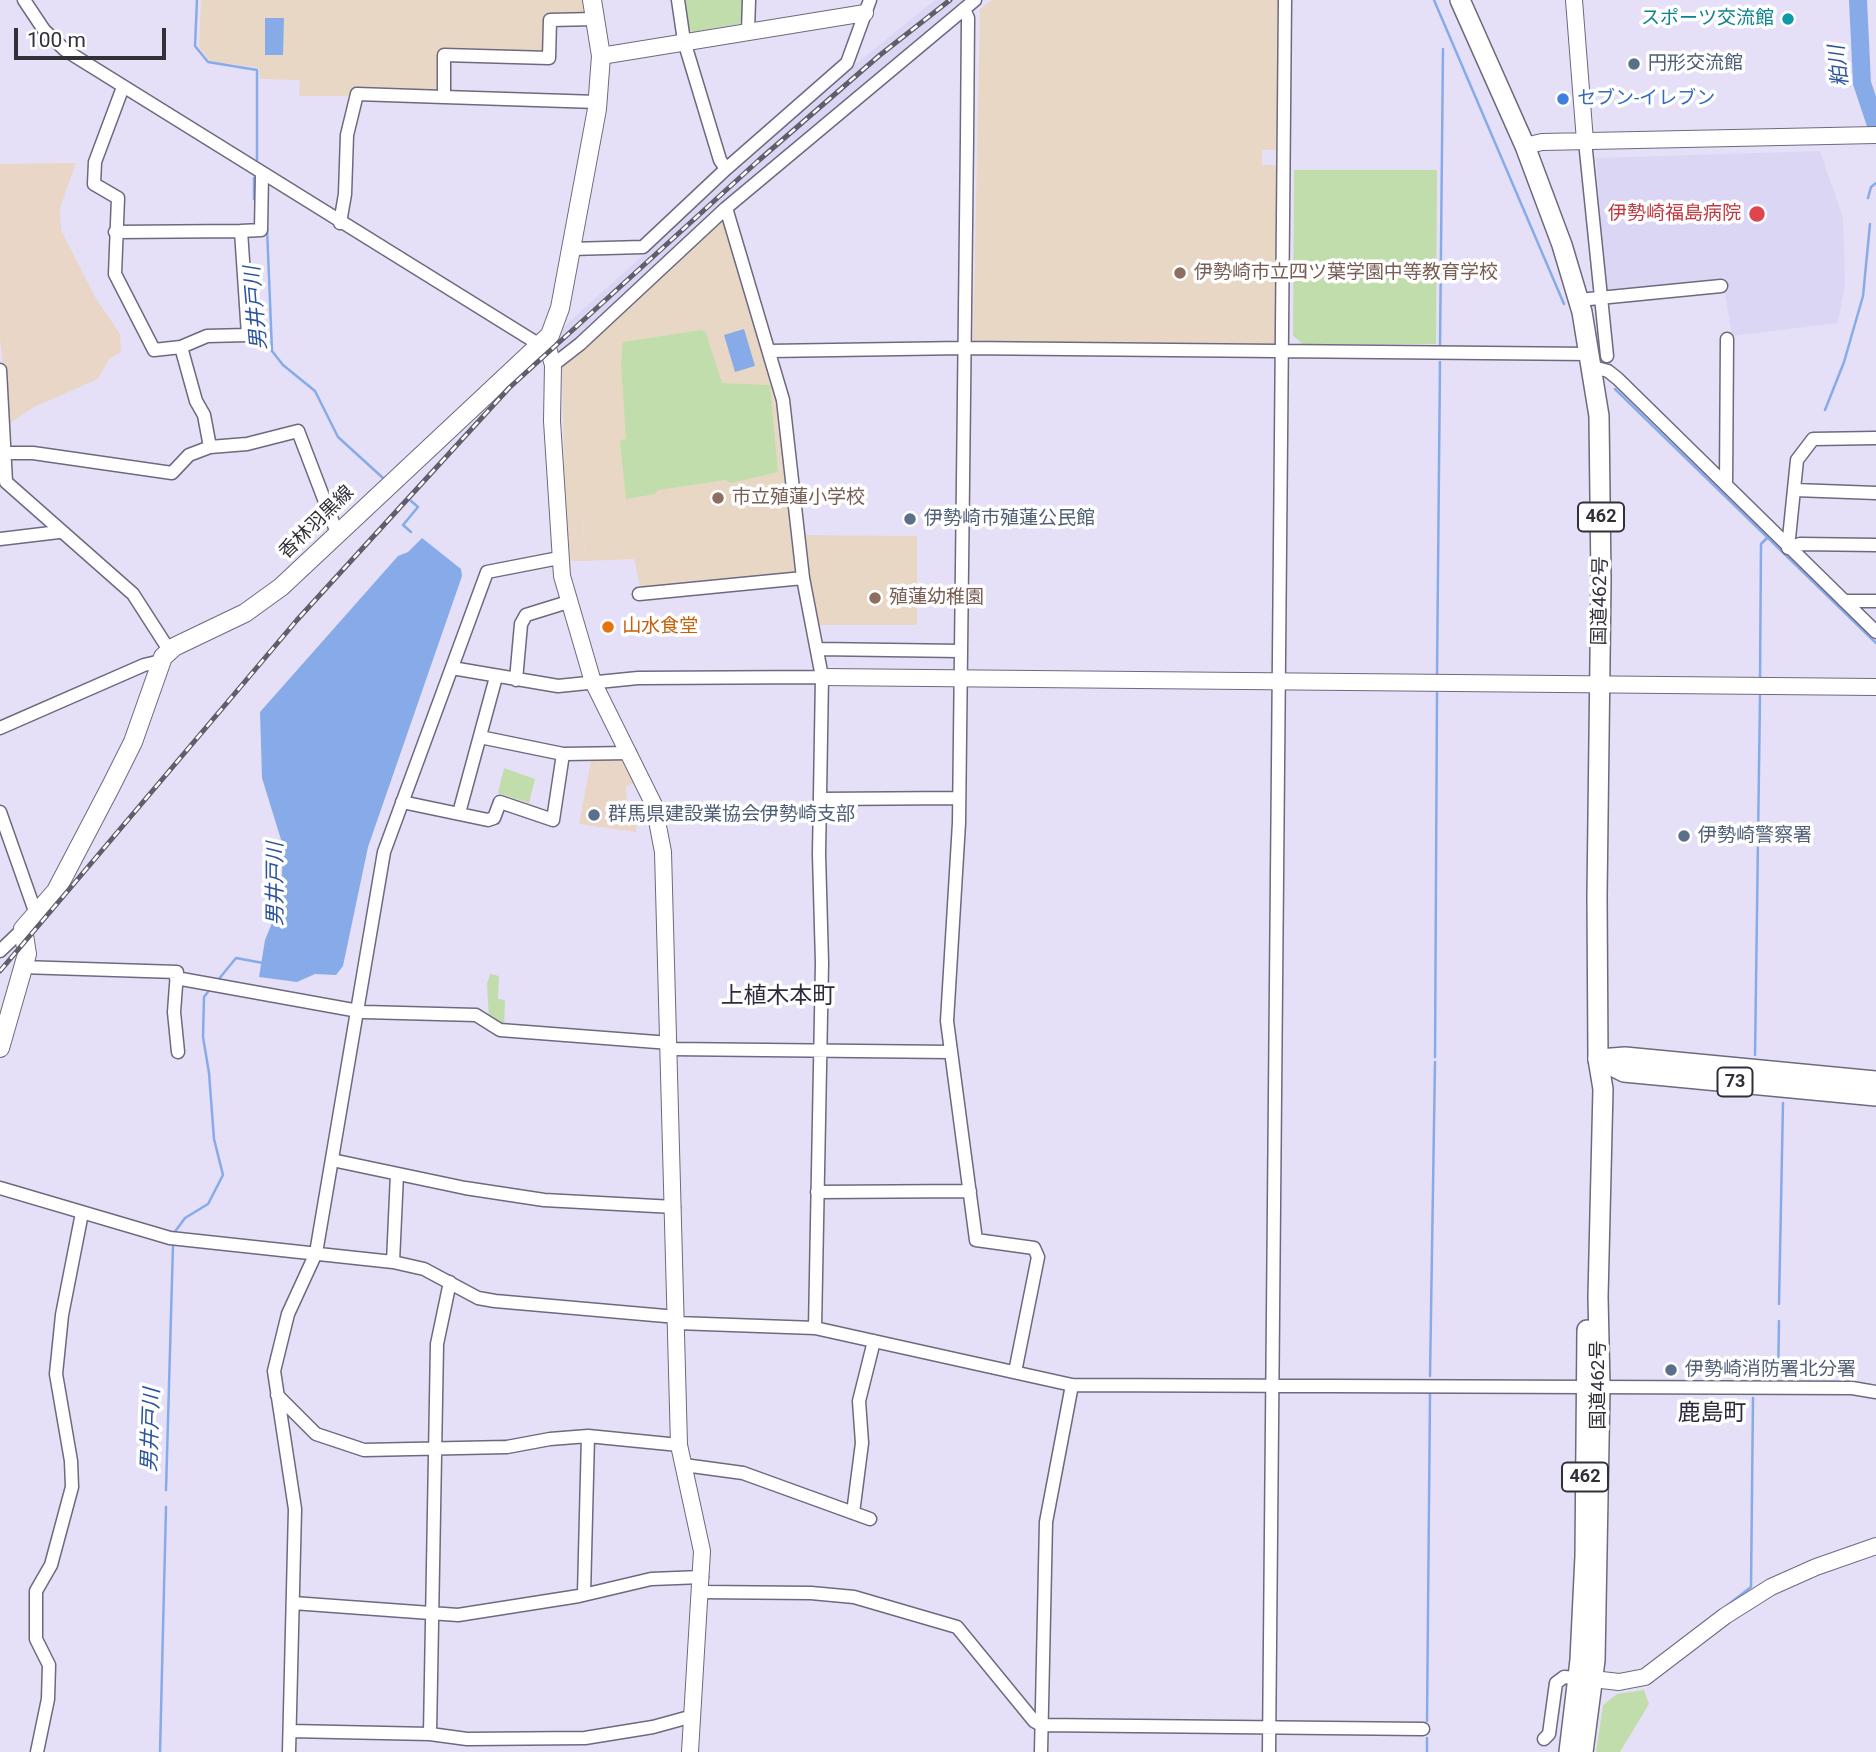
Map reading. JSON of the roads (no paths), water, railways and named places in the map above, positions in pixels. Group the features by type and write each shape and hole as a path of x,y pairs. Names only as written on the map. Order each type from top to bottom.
{"main road":[{"name":"香林羽黒線","path":"165,656 263,601 543,343 557,317 597,102 601,56 592,0"},
{"name":"国道462号","path":"1460,0 1525,146 1562,245 1597,359 1602,477 1598,1059 1602,1088 1583,1752"},
{"path":"0,1048 27,949 23,929 56,891 130,749 165,656"},
{"name":"73","path":"1598,1059 1625,1057 1876,1081"},
{"name":"73","path":"1598,1059 1625,1072 1876,1096"},
{"name":"国道462号","path":"1569,1752 1586,1679"}],"street":[{"path":"24,0 44,30 65,50 341,223 543,343 553,365 559,558 568,602 593,682 654,805 663,852 679,1445 700,1539 702,1585 690,1752"},
{"path":"678,0 684,41 720,160 726,169"},
{"path":"748,31 749,0"},
{"path":"824,18 825,0"},
{"path":"553,365 580,344 726,208 975,0"},
{"path":"1269,1752 1285,0"},
{"path":"1574,0 1600,296 1597,359 1876,632"},
{"path":"601,56 824,18 868,7"},
{"path":"570,249 643,247 726,169 848,63 868,7"},
{"path":"964,9 968,18 959,798 947,1021 976,1240 1034,1248 1038,1257 1015,1372"},
{"path":"444,97 444,55 549,58 550,20 595,19"},
{"path":"123,87 95,162 94,184 118,198 115,274 154,350 181,347 207,336 248,335 241,231"},
{"path":"341,223 345,194 346,135 357,94 597,102"},
{"path":"1525,146 1542,142 1876,135"},
{"path":"115,232 261,230 262,174"},
{"path":"726,208 783,400 803,578 822,677 822,963 818,1051 815,1328"},
{"path":"1579,300 1721,286"},
{"path":"1726,485 1727,339"},
{"path":"181,347 196,401 204,415 210,447"},
{"path":"769,351 963,348 1597,359"},
{"path":"0,370 5,453 3,479 59,532 109,570 133,594 165,656 0,728"},
{"path":"5,453 33,453 172,474 189,455 210,447 247,444 298,431 337,533"},
{"path":"1788,548 1797,460 1813,439 1876,438"},
{"path":"1795,491 1876,493"},
{"path":"0,539 59,532"},
{"path":"1788,548 1800,544 1876,545"},
{"path":"289,1752 296,1508 274,1371 288,1314 316,1253 384,852 487,572 559,558"},
{"path":"639,594 803,578"},
{"path":"1844,601 1876,601"},
{"path":"516,680 521,624 526,615 568,602"},
{"path":"817,649 961,651"},
{"path":"452,668 558,686 638,678 961,676 1279,682 1876,687"},
{"path":"459,813 496,677"},
{"path":"480,737 563,754 630,753"},
{"path":"402,802 488,820 494,818 500,802 553,820 563,754"},
{"path":"820,799 959,798"},
{"path":"0,812 36,914"},
{"path":"0,951 23,929"},
{"path":"21,967 177,972 174,1012 178,1052"},
{"path":"176,978 214,987 356,1010 476,1015 500,1030 670,1046 951,1052"},
{"path":"332,1160 544,1200 674,1207"},
{"path":"393,1262 397,1174"},
{"path":"0,1188 170,1238 393,1262 424,1269 478,1298 677,1320 815,1328 1072,1385 1852,1388 1876,1392"},
{"path":"817,1192 970,1191"},
{"path":"37,1752 48,1699 49,1665 36,1639 36,1591 51,1564 72,1487 71,1461 56,1374 62,1315 82,1213"},
{"path":"430,1734 438,1344 450,1282"},
{"path":"853,1513 862,1443 859,1401 874,1341"},
{"path":"1041,1752 1046,1522 1072,1385"},
{"path":"276,1395 316,1434 365,1450 507,1447 587,1436 679,1445"},
{"path":"584,1594 587,1436"},
{"path":"684,1465 743,1474 870,1519"},
{"path":"1544,1740 1549,1734 1556,1683 1564,1677 1619,1682 1644,1677 1725,1616 1772,1587 1816,1567 1876,1546"},
{"path":"293,1602 458,1615 584,1594 652,1579 854,1597 957,1627 1034,1721 1041,1725 1423,1729"},
{"path":"290,1731 430,1734 467,1739 585,1738 653,1727 693,1716"}],"water":[{"path":"265,18 284,18 283,55 265,55"},
{"path":"744,329 755,366 735,372 724,335"},
{"path":"422,538 461,569 462,576 368,847 343,966 336,975 315,974 297,982 259,977 265,940 281,901 283,846 262,778 260,712 398,556 408,552"}],"waterway":[{"name":"男井戸川","path":"197,0 195,46 208,62 257,70 257,160"},
{"path":"1434,0 1564,304"},
{"name":"粕川","path":"1858,0 1862,83 1876,125"},
{"path":"1440,346 1443,49"},
{"name":"男井戸川","path":"254,178 254,199"},
{"path":"1868,198 1871,187 1876,183"},
{"path":"1825,410 1844,362 1863,296 1870,224"},
{"name":"男井戸川","path":"267,228 272,351 283,365 315,391 338,437 383,478"},
{"path":"1437,675 1440,362"},
{"path":"1615,389 1876,643"},
{"name":"男井戸川","path":"411,501 418,507 403,525 411,532"},
{"path":"1760,679 1761,544 1767,538"},
{"path":"1435,1057 1437,693"},
{"path":"1755,1055 1760,696"},
{"name":"男井戸川","path":"218,980 236,958 263,963"},
{"name":"男井戸川","path":"174,1233 185,1218 208,1204 223,1175 214,1139 209,1073 203,1037 204,997 211,988"},
{"path":"1430,1376 1435,1062"},
{"path":"1779,1304 1783,1103"},
{"name":"男井戸川","path":"166,1490 173,1245"},
{"path":"1778,1381 1779,1321"},
{"path":"1427,1721 1430,1394"},
{"path":"1725,1607 1751,1587 1753,1398"},
{"name":"男井戸川","path":"160,1752 166,1507"},
{"path":"1427,1738 1427,1752"}],"railway":[{"path":"0,971 297,620 509,388 758,161 880,55 950,0"}],"place":[{"name":"スポーツ交流館","path":"1788,19"},
{"name":"円形交流館","path":"1634,64"},
{"name":"セブン-イレブン","path":"1563,99"},
{"name":"伊勢崎福島病院","path":"1757,214"},
{"name":"伊勢崎市立四ツ葉学園中等教育学校","path":"1180,273"},
{"name":"市立殖蓮小学校","path":"718,498"},
{"name":"伊勢崎市殖蓮公民館","path":"910,519"},
{"name":"殖蓮幼稚園","path":"875,598"},
{"name":"山水食堂","path":"608,627"},
{"name":"群馬県建設業協会伊勢崎支部","path":"594,815"},
{"name":"伊勢崎警察署","path":"1684,836"},
{"name":"伊勢崎消防署北分署","path":"1671,1370"}],"district":[{"name":"上植木本町","path":"778,997"},
{"name":"鹿島町","path":"1712,1414"}]}
